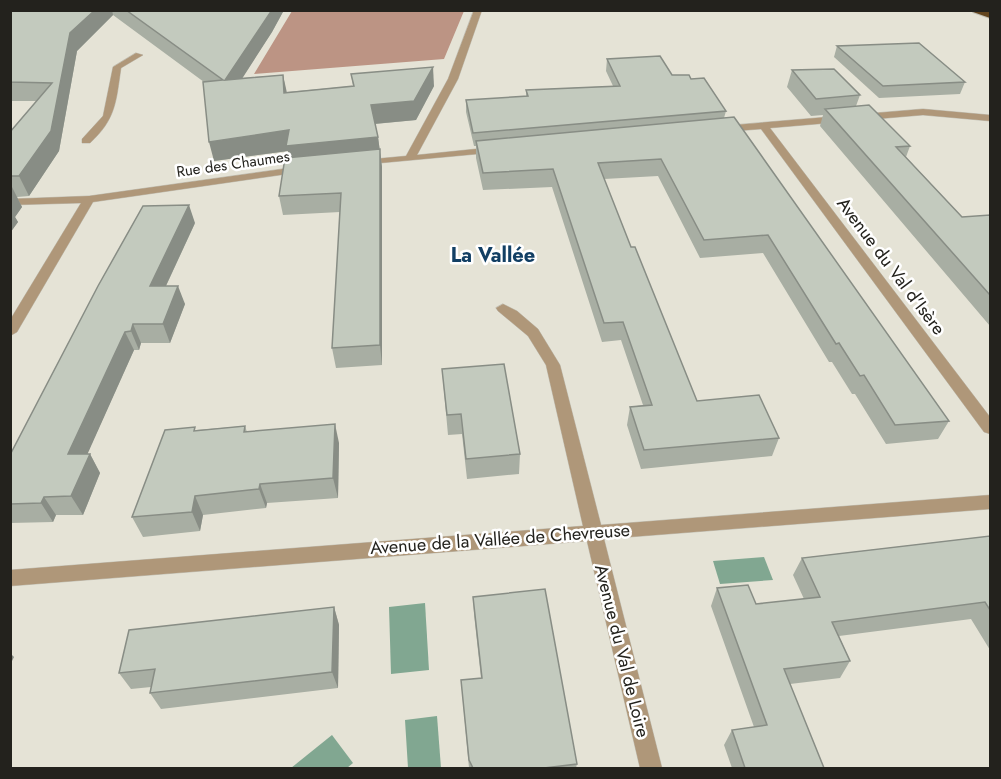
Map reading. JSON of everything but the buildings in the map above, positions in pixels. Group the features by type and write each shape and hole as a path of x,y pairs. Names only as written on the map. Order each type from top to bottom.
{"highway":[{"path":"976,10 990,15"}],"street":[{"path":"409,159 453,79 478,10"},
{"path":"86,141 108,119 117,67 139,56"},
{"path":"716,129 923,112 990,118"},
{"name":"Avenue du Val d'Isère","path":"763,125 990,428"},
{"path":"350,165 503,149"},
{"name":"Rue des Chaumes","path":"10,202 89,199 314,168"},
{"path":"10,332 89,199"},
{"name":"Avenue du Val de Loire","path":"503,308 524,321 541,340 553,365 651,768"},
{"name":"Avenue de la Vallée de Chevreuse","path":"10,578 990,502"}],"shaded area":[{"path":"292,11 464,11 444,59 254,74"},
{"path":"764,557 773,580 720,584 713,561"},
{"path":"425,603 429,670 391,674 389,607"},
{"path":"437,716 441,768 408,768 405,720"},
{"path":"332,735 353,763 347,768 291,768"}],"district":[{"name":"La Vallée","path":"493,255"}]}
